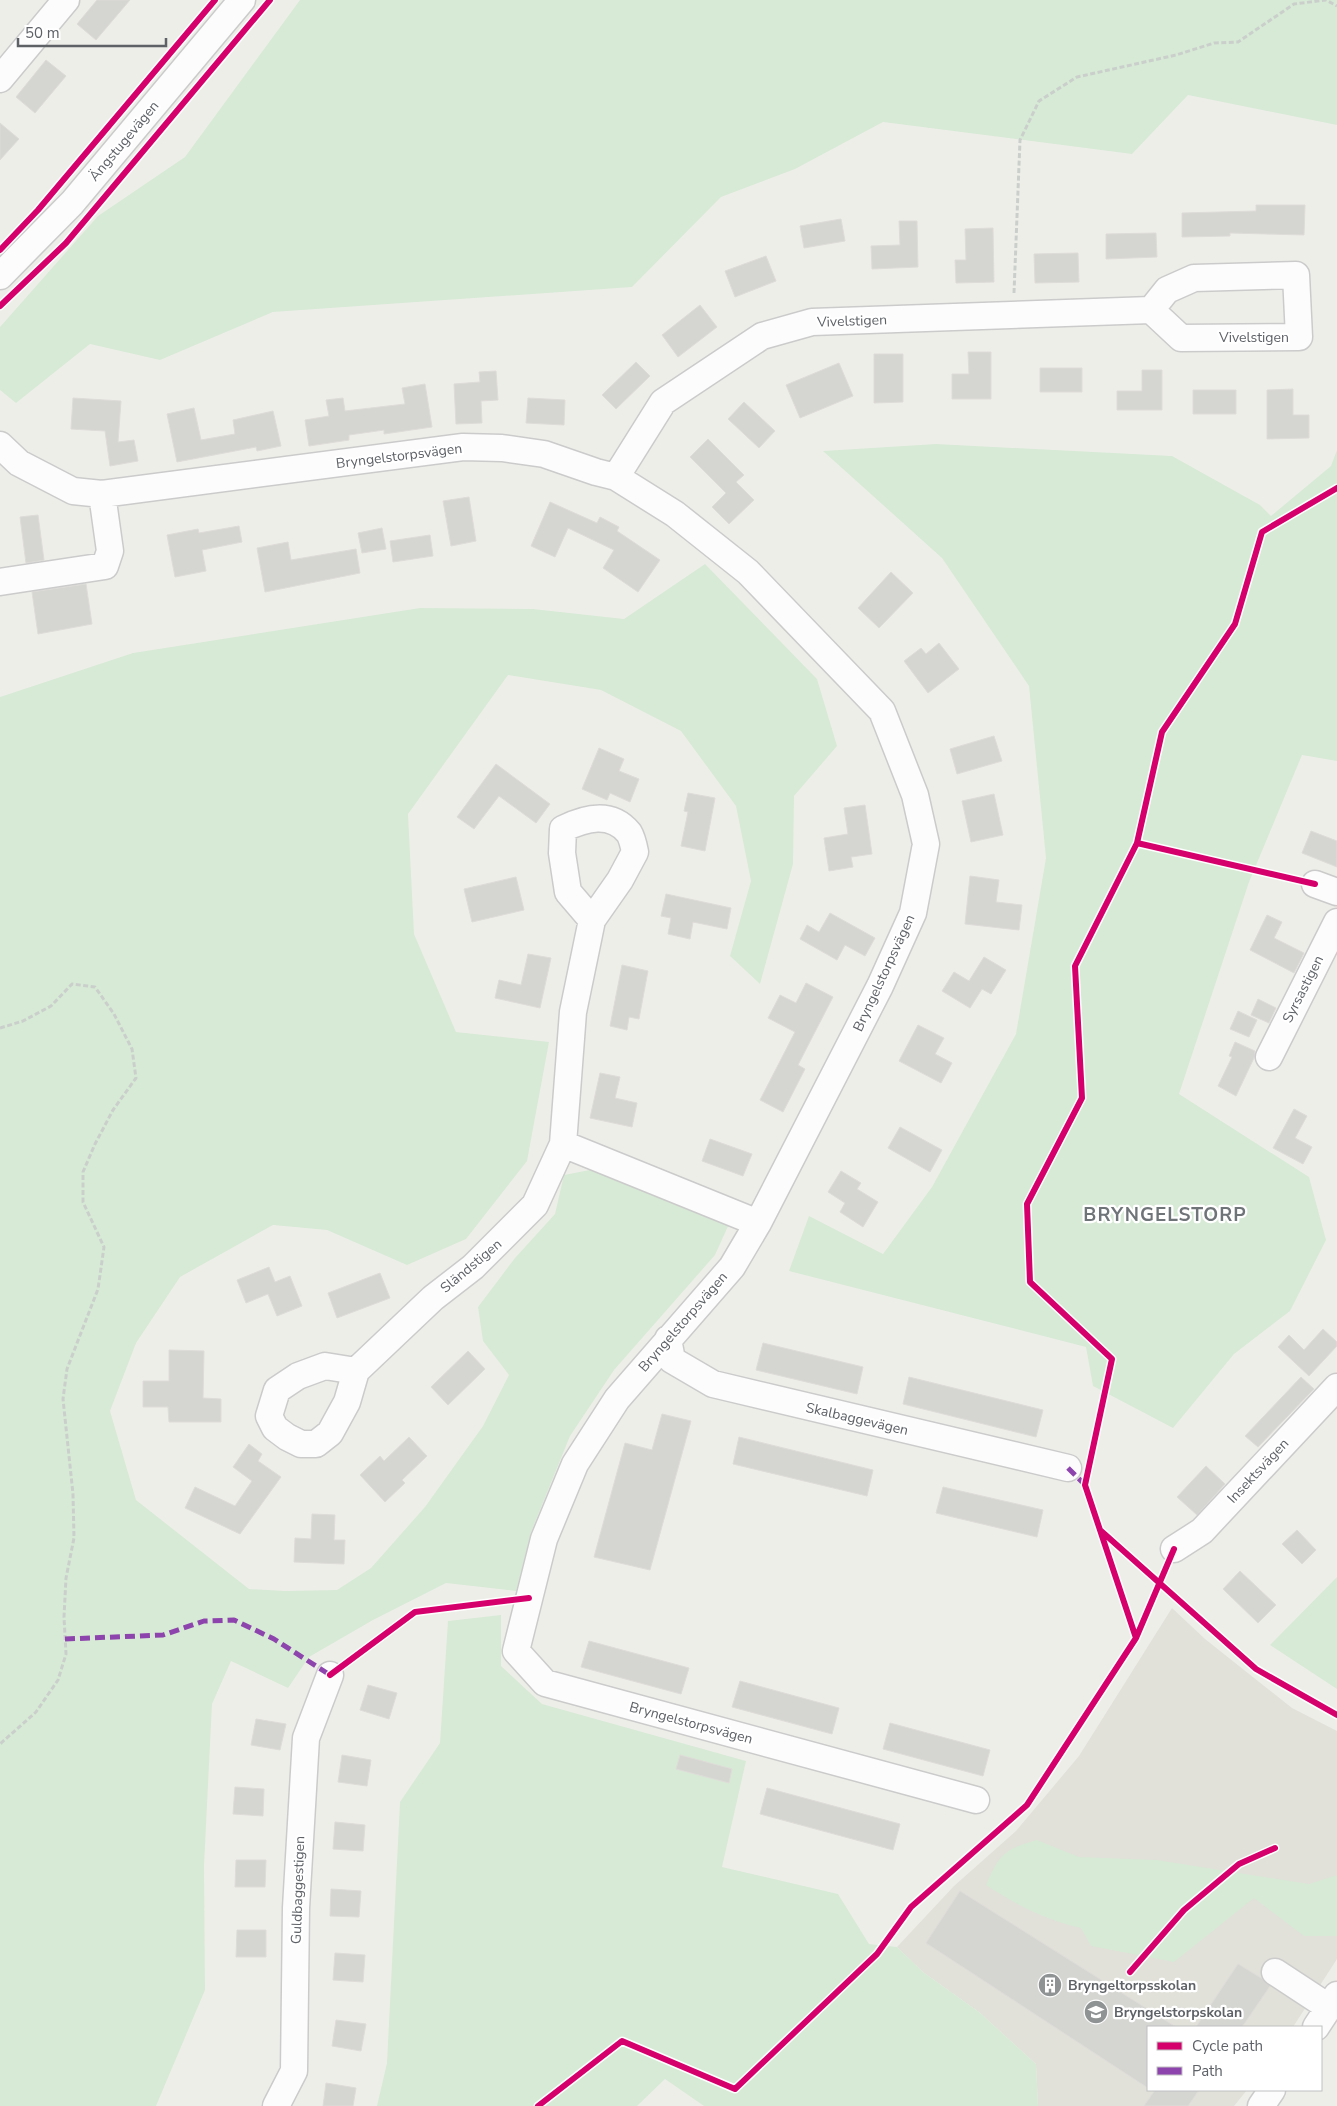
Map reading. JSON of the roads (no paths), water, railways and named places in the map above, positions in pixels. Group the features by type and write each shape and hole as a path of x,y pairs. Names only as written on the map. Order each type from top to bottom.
{"street":[{"path":"0,79 66,0"},
{"name":"Ängstugevägen","path":"4,266 72,202 242,0"},
{"name":"Vivelstigen","path":"616,477 663,402 762,336 812,322 1151,310 1181,338 1299,337 1296,275 1194,278 1167,290 1151,310"},
{"name":"Bryngelstorpsvägen","path":"0,445 19,463 73,491 102,494 462,446 502,448 544,454 616,477 675,514 748,572 882,711 915,795 926,844 913,913 880,986 758,1223 732,1267 617,1399 575,1464 544,1539 516,1651 545,1684 976,1800"},
{"path":"0,582 105,566 110,551 102,494"},
{"name":"Sländstigen","path":"356,1371 433,1298 474,1267 535,1205 563,1144 573,1012 592,920"},
{"name":"Syrsastigen","path":"1269,1056 1337,922"},
{"path":"563,1144 758,1223"},
{"name":"Skalbaggevägen","path":"668,1339 672,1360 713,1384 1068,1468"},
{"name":"Insektsvägen","path":"1174,1548 1202,1531 1337,1387"},
{"name":"Guldbaggestigen","path":"276,2106 294,2071 296,1908 306,1738 330,1675"},
{"path":"1275,1972 1328,2010"},
{"path":"1261,2106 1271,2091"}],"place":[{"name":"Bryngeltorpsskolan","path":"1050,1985"},
{"name":"Bryngelstorpskolan","path":"1096,2012"}],"district":[{"name":"BRYNGELSTORP","path":"1165,1215"}]}
